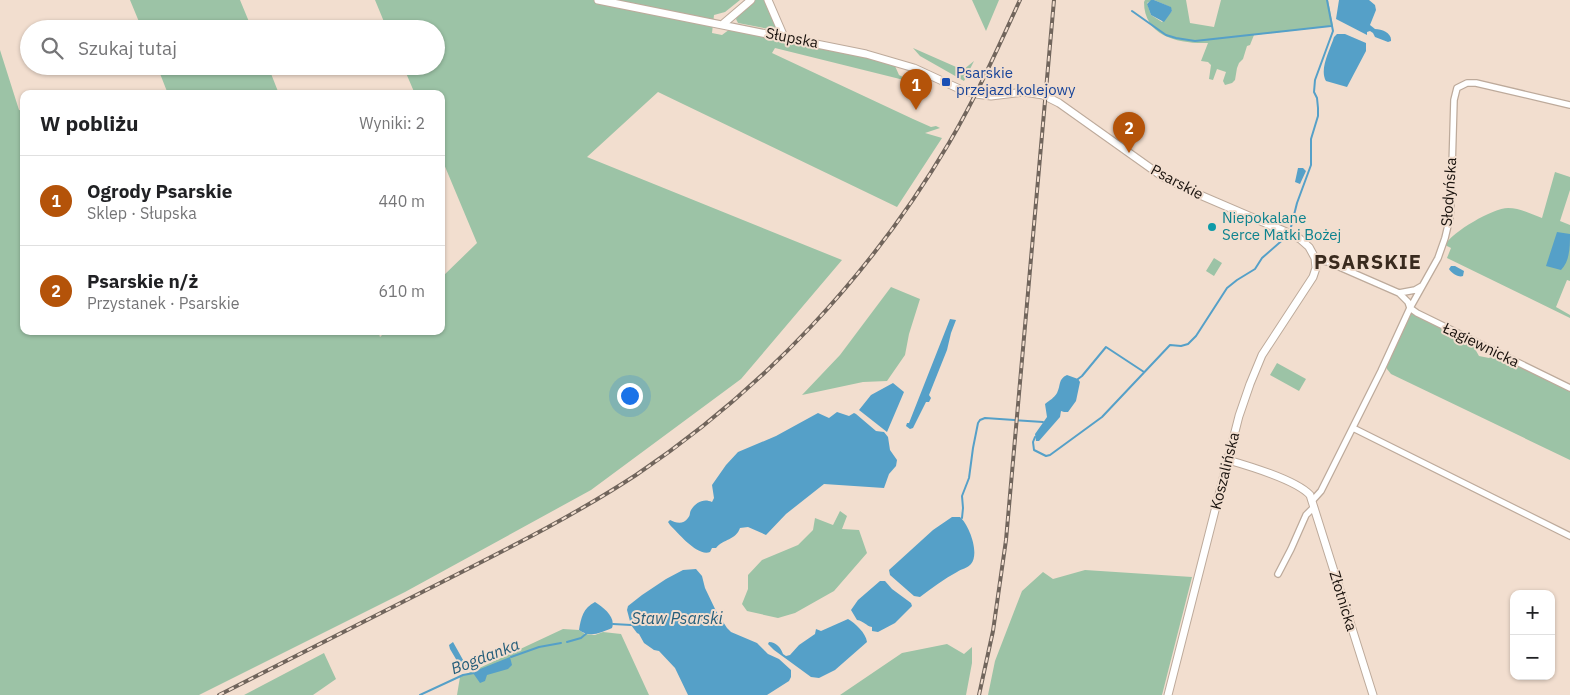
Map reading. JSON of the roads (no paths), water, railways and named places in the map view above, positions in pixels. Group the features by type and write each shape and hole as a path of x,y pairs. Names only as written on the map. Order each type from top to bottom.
{"street":[{"name":"Słupska","path":"598,0 851,50 897,62 980,95"},
{"path":"723,24 751,0"},
{"path":"768,0 784,37"},
{"name":"Słodyńska","path":"1313,504 1353,428 1410,308 1438,258 1445,238 1449,222 1454,100 1457,88 1467,83 1476,83 1570,105"},
{"name":"Psarskie","path":"980,95 991,96 1024,92 1048,97 1168,180 1295,236 1309,247 1316,260"},
{"path":"1316,260 1328,262 1399,293 1408,292 1422,286"},
{"name":"Koszalińska","path":"1168,695 1239,416 1256,366 1309,283 1316,268 1316,260"},
{"name":"Łagiewnicka","path":"1399,293 1408,302 1410,308 1427,319 1570,388"},
{"path":"1353,428 1570,536"},
{"name":"Złotnicka","path":"1228,460 1297,484 1305,490 1313,504 1373,695"},
{"path":"1278,574 1313,504"}],"water":[{"path":"1151,0 1171,7 1172,11 1164,22 1151,15 1147,4"},
{"path":"1339,0 1369,0 1375,5 1376,10 1370,25 1388,34 1391,41 1388,42 1375,37 1370,31 1367,32 1367,35 1336,19"},
{"path":"1337,34 1345,34 1366,43 1366,51 1347,87 1326,81 1324,76 1324,65 1334,37"},
{"path":"1298,168 1303,168 1306,171 1300,184 1295,182"},
{"path":"1557,232 1570,234 1568,258 1561,270 1546,266"},
{"path":"1451,266 1464,271 1463,276 1457,276 1451,272 1449,269"},
{"path":"950,319 956,320 947,350 929,395 931,398 929,402 926,402 913,428 910,429 906,426 907,423 909,423"},
{"path":"1067,375 1078,379 1080,382 1076,401 1068,412 1061,411 1060,417 1039,441 1036,441 1035,434 1047,417 1045,404 1056,395 1061,380"},
{"path":"893,383 904,392 887,432 859,410 871,395"},
{"path":"837,412 849,416 854,413 876,431 884,432 888,437 890,450 897,460 896,466 889,474 884,488 824,484 786,514 766,535 748,527 740,528 736,535 716,548 712,548 710,552 705,553 694,548 683,539 668,522 670,520 677,523 684,522 689,517 690,511 698,503 706,500 712,502 714,498 712,485 738,452 776,436 818,413 829,418"},
{"path":"952,517 960,517 970,532 974,546 971,564 920,597 914,596 890,575 889,570 933,530"},
{"name":"Staw Psarski","path":"696,569 702,576 705,588 716,611 727,628 731,632 757,643 768,654 779,659 791,670 789,681 767,695 688,695 675,668 659,651 644,643 631,625 627,610 628,606 666,579 683,570"},
{"path":"880,581 885,581 892,589 911,603 912,606 895,623 878,632 872,631 872,627 857,620 851,610 858,600"},
{"path":"595,602 611,617 612,628 599,633 587,634 579,630 581,621 585,610"},
{"path":"848,619 862,632 867,642 835,670 819,678 811,677 768,644 769,642 776,644 783,654 786,656 790,655 799,645 815,634 816,629 821,631"},
{"path":"453,642 467,667 467,672 463,671 450,649 449,645"},
{"path":"510,657 512,665 508,669 487,675 485,681 480,683 473,673 475,671"}],"waterway":[{"path":"1291,227 1297,203 1311,165 1311,139 1318,116 1317,98 1314,92 1315,80 1333,31 1327,0"},
{"path":"1132,11 1166,35 1195,41 1331,26"},
{"path":"1035,437 1033,442 1034,450 1046,456 1050,455 1102,417 1170,345 1181,346 1188,344 1196,336 1227,288 1255,269 1262,258 1286,237"},
{"path":"1078,379 1106,347 1144,372"},
{"path":"962,518 962,496 969,478 973,448 980,420 985,418 1043,422"},
{"name":"Bogdanka","path":"613,624 631,625"},
{"name":"Bogdanka","path":"567,642 581,638 587,633"},
{"name":"Bogdanka","path":"511,657 539,647 561,643"},
{"name":"Bogdanka","path":"420,695 463,675 474,673"}],"railway":[{"path":"219,695 566,517 636,475 728,405 771,367 811,326 885,238 918,192 959,126 1020,0"},
{"path":"979,695 993,631 1006,540 1054,0"}],"place":[{"name":"Psarskie przejazd kolejowy","path":"946,82"},
{"name":"Ogrody Psarskie","path":"916,110"},
{"name":"Psarskie n/ż","path":"1129,153"},
{"name":"Niepokalane Serce Matki Bożej","path":"1212,227"}],"district":[{"name":"PSARSKIE","path":"1368,262"}]}
